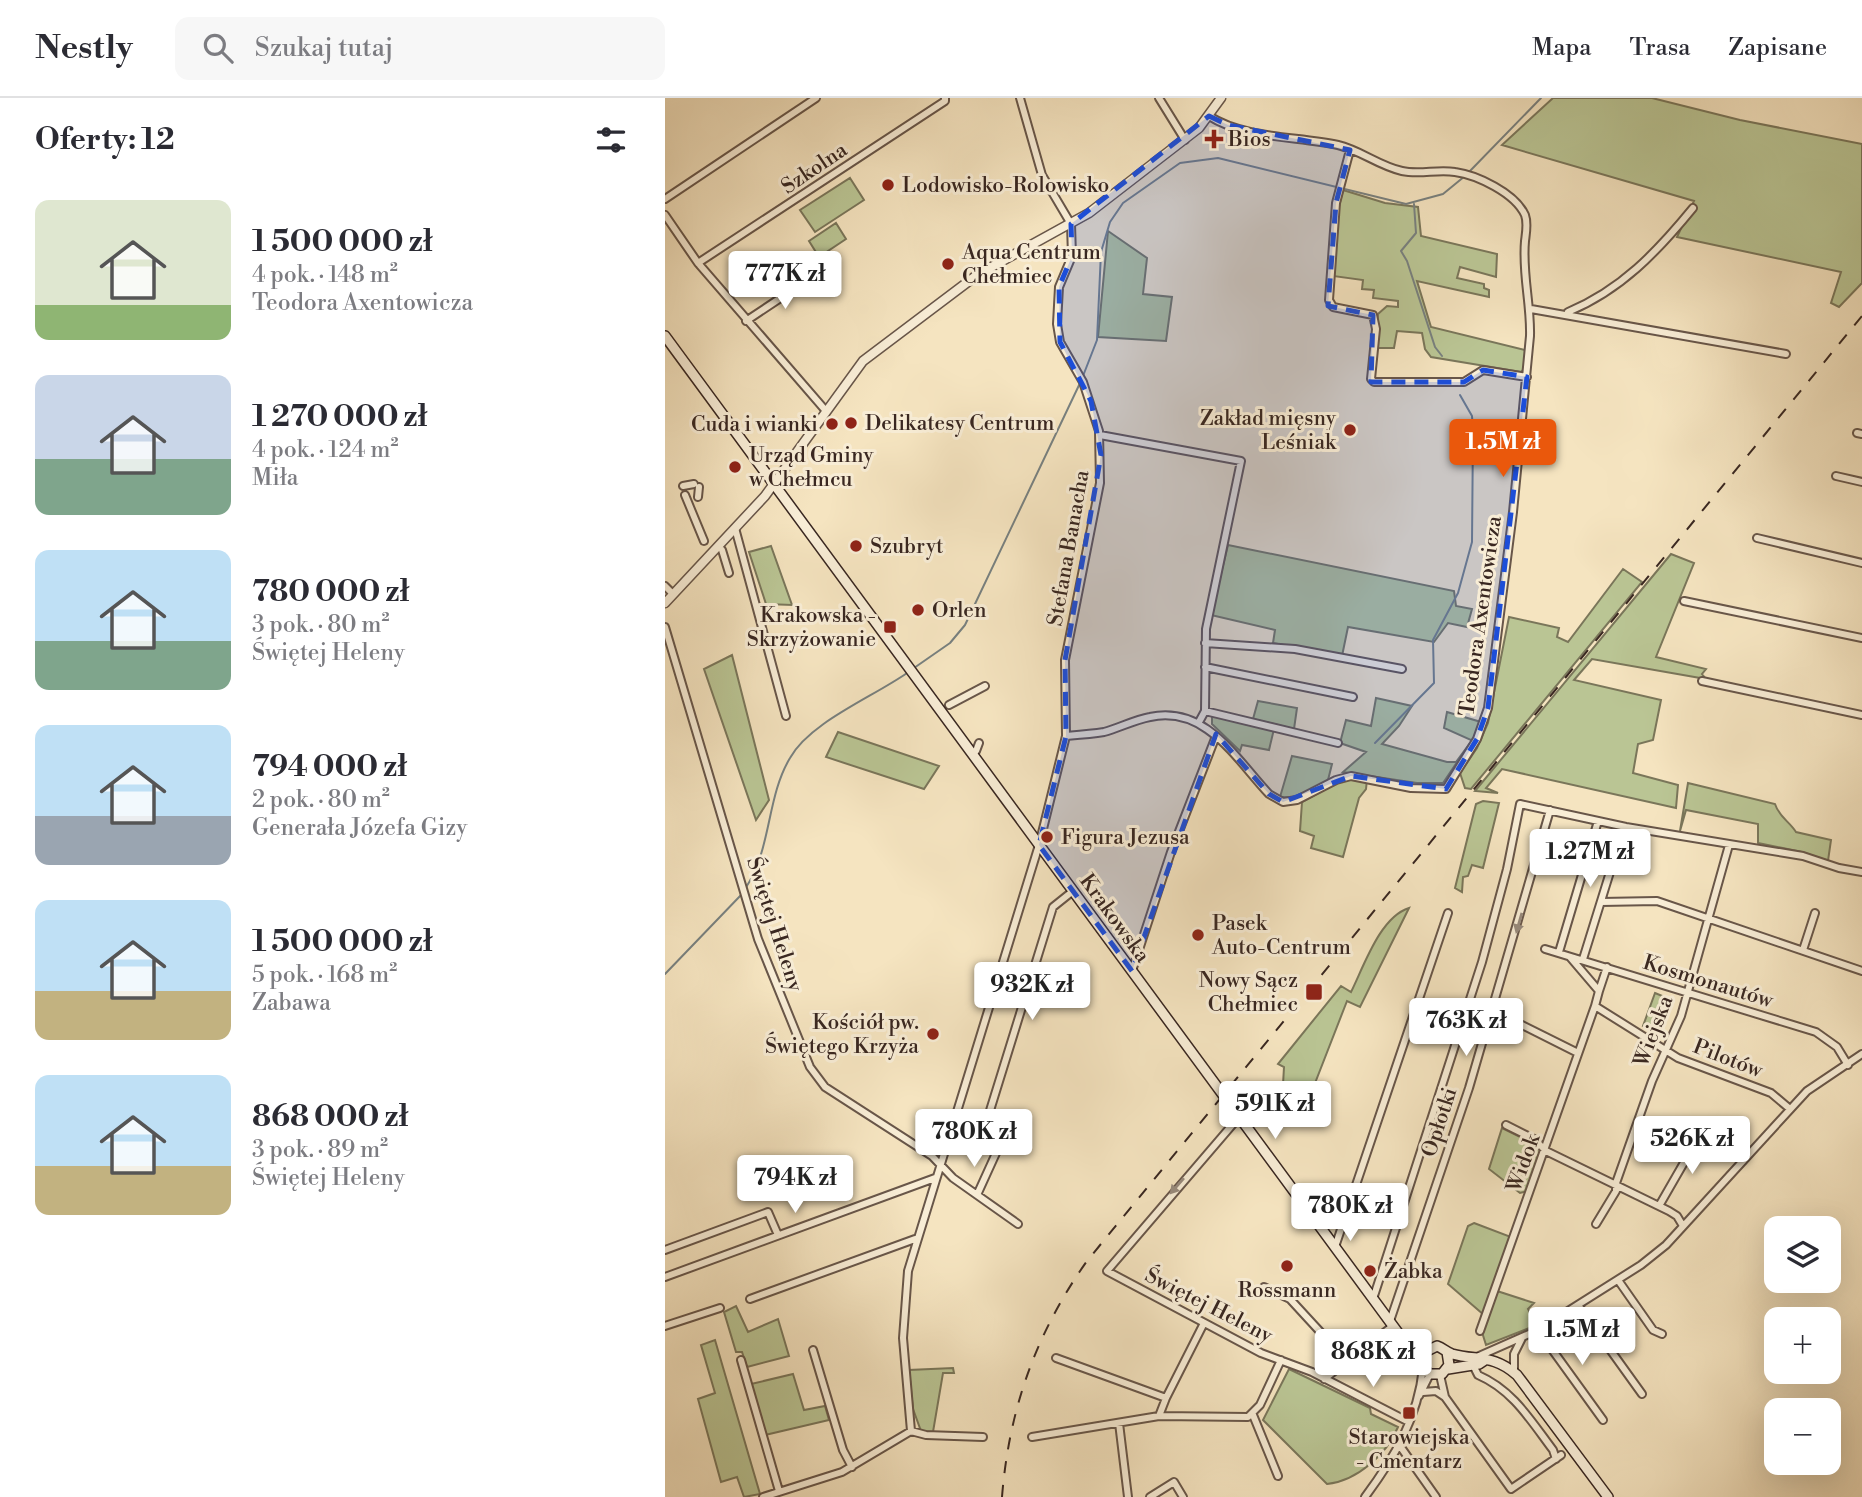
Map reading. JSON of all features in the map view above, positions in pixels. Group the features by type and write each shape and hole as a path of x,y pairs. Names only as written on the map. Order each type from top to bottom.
{"main road":[{"name":"Krakowska","path":"665,336 1403,1340 1432,1370"},
{"path":"1403,1340 1482,1358 1514,1373 1608,1497"},
{"path":"1429,1348 1422,1356 1432,1370"},
{"path":"1432,1370 1450,1360 1447,1352"},
{"path":"1432,1370 1473,1365 1482,1358"}],"street":[{"path":"665,199 816,98"},
{"name":"Szkolna","path":"698,263 837,174 945,101 945,98"},
{"path":"1020,98 1042,175 1071,224"},
{"path":"1159,98 1185,140"},
{"path":"665,603 775,483 863,361 977,275 1071,224 1185,140 1209,116 1221,98"},
{"name":"Teodora Axentowicza","path":"1209,116 1228,125 1340,146 1403,171 1462,174 1517,203 1527,224 1523,264 1531,309 1527,377 1488,708 1477,739 1446,789 1411,788 1352,776 1336,780 1304,798 1283,802 1269,794 1216,736"},
{"path":"1350,150 1339,193 1328,300 1333,307 1373,315 1376,329 1371,379 1374,382 1464,382 1483,370 1527,377"},
{"path":"1566,313 1618,286 1659,249 1693,208"},
{"path":"665,215 698,263 826,411"},
{"name":"Stefana Banacha","path":"911,1431 903,1338 904,1301 915,1239 1039,845 1066,736 1065,660 1100,483 1100,436 1082,380 1060,342 1056,324 1059,287 1072,256 1071,224"},
{"path":"746,321 809,279"},
{"path":"1531,309 1566,313 1786,354"},
{"path":"1100,436 1241,461 1229,526 1211,598 1205,643 1205,711 1199,722"},
{"path":"1836,476 1862,482"},
{"path":"683,486 696,486 698,497"},
{"path":"685,495 704,541"},
{"path":"735,528 786,716"},
{"path":"1757,538 1862,563"},
{"path":"722,550 729,573"},
{"path":"665,586 673,594"},
{"path":"1684,601 1862,638"},
{"name":"Świętej Heleny","path":"665,627 758,939 799,1046 816,1077 838,1096 932,1156 977,1195 1018,1224"},
{"path":"1205,643 1295,649 1402,669"},
{"path":"1205,667 1353,697"},
{"path":"1702,681 1862,715"},
{"path":"949,705 985,686"},
{"path":"1205,711 1338,743"},
{"path":"1066,736 1106,731 1167,714 1199,722 1216,736 1171,852 1132,971"},
{"path":"1373,1299 1482,962 1507,869 1520,803 1624,827 1803,856 1839,869 1862,872"},
{"name":"Opłotki","path":"1391,1323 1469,1088 1551,810"},
{"path":"1559,952 1598,821"},
{"path":"1583,959 1624,827"},
{"name":"Wiejska","path":"1596,1224 1616,1191 1616,1183 1665,1050 1681,1016 1728,845"},
{"path":"977,1195 997,1151 980,1142 1053,906 1073,891"},
{"path":"1601,902 1657,901 1862,971"},
{"path":"1335,1247 1448,913"},
{"path":"1803,950 1815,914"},
{"name":"Kosmonautów","path":"1545,949 1816,1032 1836,1047 1848,1065"},
{"path":"1570,957 1599,990"},
{"path":"1595,1006 1607,967"},
{"name":"Pilotów","path":"1595,1006 1665,1050 1711,1072 1771,1093 1790,1109"},
{"name":"Widok","path":"1480,1331 1546,1151 1595,1006"},
{"path":"1518,1023 1578,1053"},
{"path":"1482,1358 1538,1330 1641,1265 1683,1226 1807,1091 1862,1054"},
{"name":"Świętej Heleny","path":"1239,1117 1107,1271 1204,1323 1409,1422"},
{"path":"1506,1125 1534,1139 1546,1151 1616,1183 1677,1216 1683,1226"},
{"path":"1659,1206 1701,1133"},
{"path":"665,1276 935,1178"},
{"path":"665,1250 768,1212 778,1236"},
{"path":"750,1298 915,1239"},
{"path":"1618,1280 1653,1330 1662,1334"},
{"path":"1264,1287 1290,1299 1347,1361"},
{"path":"1578,1305 1642,1394"},
{"path":"665,1326 720,1308"},
{"path":"1159,1416 1204,1323"},
{"path":"1324,1379 1391,1323"},
{"path":"1538,1330 1603,1420"},
{"path":"1514,1373 1514,1354 1523,1337"},
{"path":"813,1350 843,1450 852,1467"},
{"path":"1056,1358 1166,1398"},
{"path":"741,1360 779,1491"},
{"path":"1278,1476 1253,1415 1281,1360"},
{"name":"Krakowska","path":"1432,1370 1445,1397 1511,1489 1559,1457 1516,1401 1494,1382 1478,1375 1473,1365"},
{"path":"1365,1497 1400,1446 1432,1370"},
{"path":"1420,1395 1436,1391 1445,1397"},
{"path":"1032,1437 1159,1416 1253,1415"},
{"path":"1119,1423 1128,1497"},
{"path":"762,1497 816,1482 852,1467 911,1431 926,1435 983,1437"},
{"path":"1400,1446 1436,1497"},
{"path":"1150,1497 1170,1482 1177,1486 1183,1497"}],"highlighted area":[{"path":"1209,116 1228,125 1350,150 1336,203 1328,306 1373,315 1371,382 1464,382 1483,370 1527,377 1488,708 1477,739 1446,789 1351,776 1283,802 1269,794 1216,734 1132,971 1039,845 1066,736 1065,660 1101,455 1091,401 1060,342 1059,287 1072,256 1071,224"}],"green space":[{"path":"1553,98 1652,98 1740,120 1862,144 1862,283 1839,307 1831,303 1841,272 1677,237 1694,201 1502,145"},
{"path":"850,178 864,200 815,232 800,210"},
{"path":"1343,190 1385,203 1418,207 1421,236 1497,254 1496,277 1460,267 1457,278 1484,284 1484,288 1489,290 1489,297 1417,281 1431,327 1525,350 1525,368 1521,372 1431,357 1425,349 1422,333 1397,331 1394,348 1375,348 1378,314 1387,306 1398,307 1398,301 1373,298 1374,290 1362,289 1363,280 1333,276 1336,219"},
{"path":"836,223 846,239 819,257 809,241"},
{"path":"1108,231 1147,258 1143,294 1172,297 1166,341 1098,337"},
{"path":"1228,545 1454,591 1456,606 1472,609 1467,627 1448,623 1434,642 1348,627 1342,656 1273,643 1275,630 1211,615"},
{"path":"771,546 792,605 766,604 749,552"},
{"path":"1671,554 1694,563 1656,657 1706,669 1702,674 1706,679 1592,659 1574,680 1661,700 1653,740 1638,744 1633,773 1678,785 1676,808 1502,769 1486,788 1498,793 1475,791"},
{"path":"1623,569 1642,582 1471,789 1465,788 1460,773 1477,748 1488,723 1509,617 1559,628 1557,637 1568,642"},
{"path":"732,655 769,800 756,820 704,669"},
{"path":"1376,698 1412,706 1399,726 1382,744 1447,762 1456,762 1470,743 1443,783 1417,783 1343,772 1366,752 1340,743 1346,720 1371,726"},
{"path":"1258,701 1297,708 1294,729 1253,719"},
{"path":"1447,712 1481,722 1473,741 1444,728"},
{"path":"1212,716 1274,729 1269,750 1242,745 1240,751 1212,724"},
{"path":"838,732 939,766 924,789 826,757"},
{"path":"1292,756 1332,764 1328,780 1300,795 1280,797"},
{"path":"1344,779 1367,779 1343,857 1311,848 1314,836 1300,831 1302,802"},
{"path":"1688,783 1775,804 1796,832 1831,840 1828,861 1802,852 1758,843 1758,824 1686,810 1680,831"},
{"path":"1483,801 1499,803 1483,868 1472,865 1468,876 1463,877 1462,892 1455,888 1476,804"},
{"path":"1409,908 1360,1007 1347,1001 1303,1114 1283,1085 1284,1067 1278,1064 1341,986 1351,992 1381,932 1399,913"},
{"path":"1655,993 1672,1000 1661,1032 1643,1026"},
{"path":"1502,1128 1540,1147 1542,1153 1528,1191 1520,1193 1489,1169"},
{"path":"1474,1223 1511,1237 1484,1315 1448,1284 1468,1226"},
{"path":"1497,1291 1534,1303 1528,1309 1537,1325 1486,1345 1482,1332"},
{"path":"736,1306 748,1332 778,1319 789,1356 747,1367 742,1352 736,1352 724,1312"},
{"path":"715,1340 760,1494 744,1497 737,1477 721,1482 698,1399 715,1393 701,1345"},
{"path":"953,1368 954,1373 943,1373 933,1432 921,1431 913,1409 909,1370"},
{"path":"1289,1369 1370,1408 1371,1414 1398,1427 1379,1456 1349,1478 1327,1484 1263,1420"},
{"path":"793,1374 804,1410 825,1406 829,1420 765,1435 751,1384"}],"waterway":[{"path":"1469,172 1541,98"},
{"path":"1083,376 1097,340 1101,252 1110,222 1123,203 1180,163 1218,158 1406,204 1443,194 1465,176"},
{"path":"1414,204 1416,233 1401,251 1407,261 1435,347 1442,356"},
{"path":"914,668 950,643 965,625 1081,381"},
{"path":"1375,743 1434,683 1433,640 1458,593 1472,542 1472,416 1460,395"},
{"path":"745,889 760,857 782,773 799,745 843,711 907,673"},
{"path":"665,974 742,894"}],"railway":[{"path":"1002,1497 1011,1433 1028,1373 1053,1316 1087,1261 1862,316"}],"place":[{"name":"Bios","path":"1214,139"},
{"name":"Lodowisko-Rolowisko","path":"888,185"},
{"name":"Aqua Centrum Chełmiec","path":"948,264"},
{"name":"Delikatesy Centrum","path":"851,423"},
{"name":"Cuda i wianki","path":"832,424"},
{"name":"Zakład mięsny Leśniak","path":"1350,430"},
{"name":"Urząd Gminy w Chełmcu","path":"735,467"},
{"name":"Szubryt","path":"856,546"},
{"name":"Orlen","path":"918,610"},
{"name":"Krakowska - Skrzyżowanie","path":"890,627"},
{"name":"Figura Jezusa","path":"1047,837"},
{"name":"Pasek Auto-Centrum","path":"1198,935"},
{"name":"Nowy Sącz Chełmiec","path":"1314,992"},
{"name":"Kościół pw. Świętego Krzyża","path":"933,1034"},
{"name":"Rossmann","path":"1287,1266"},
{"name":"Żabka","path":"1370,1271"},
{"name":"Starowiejska - Cmentarz","path":"1409,1413"}]}
